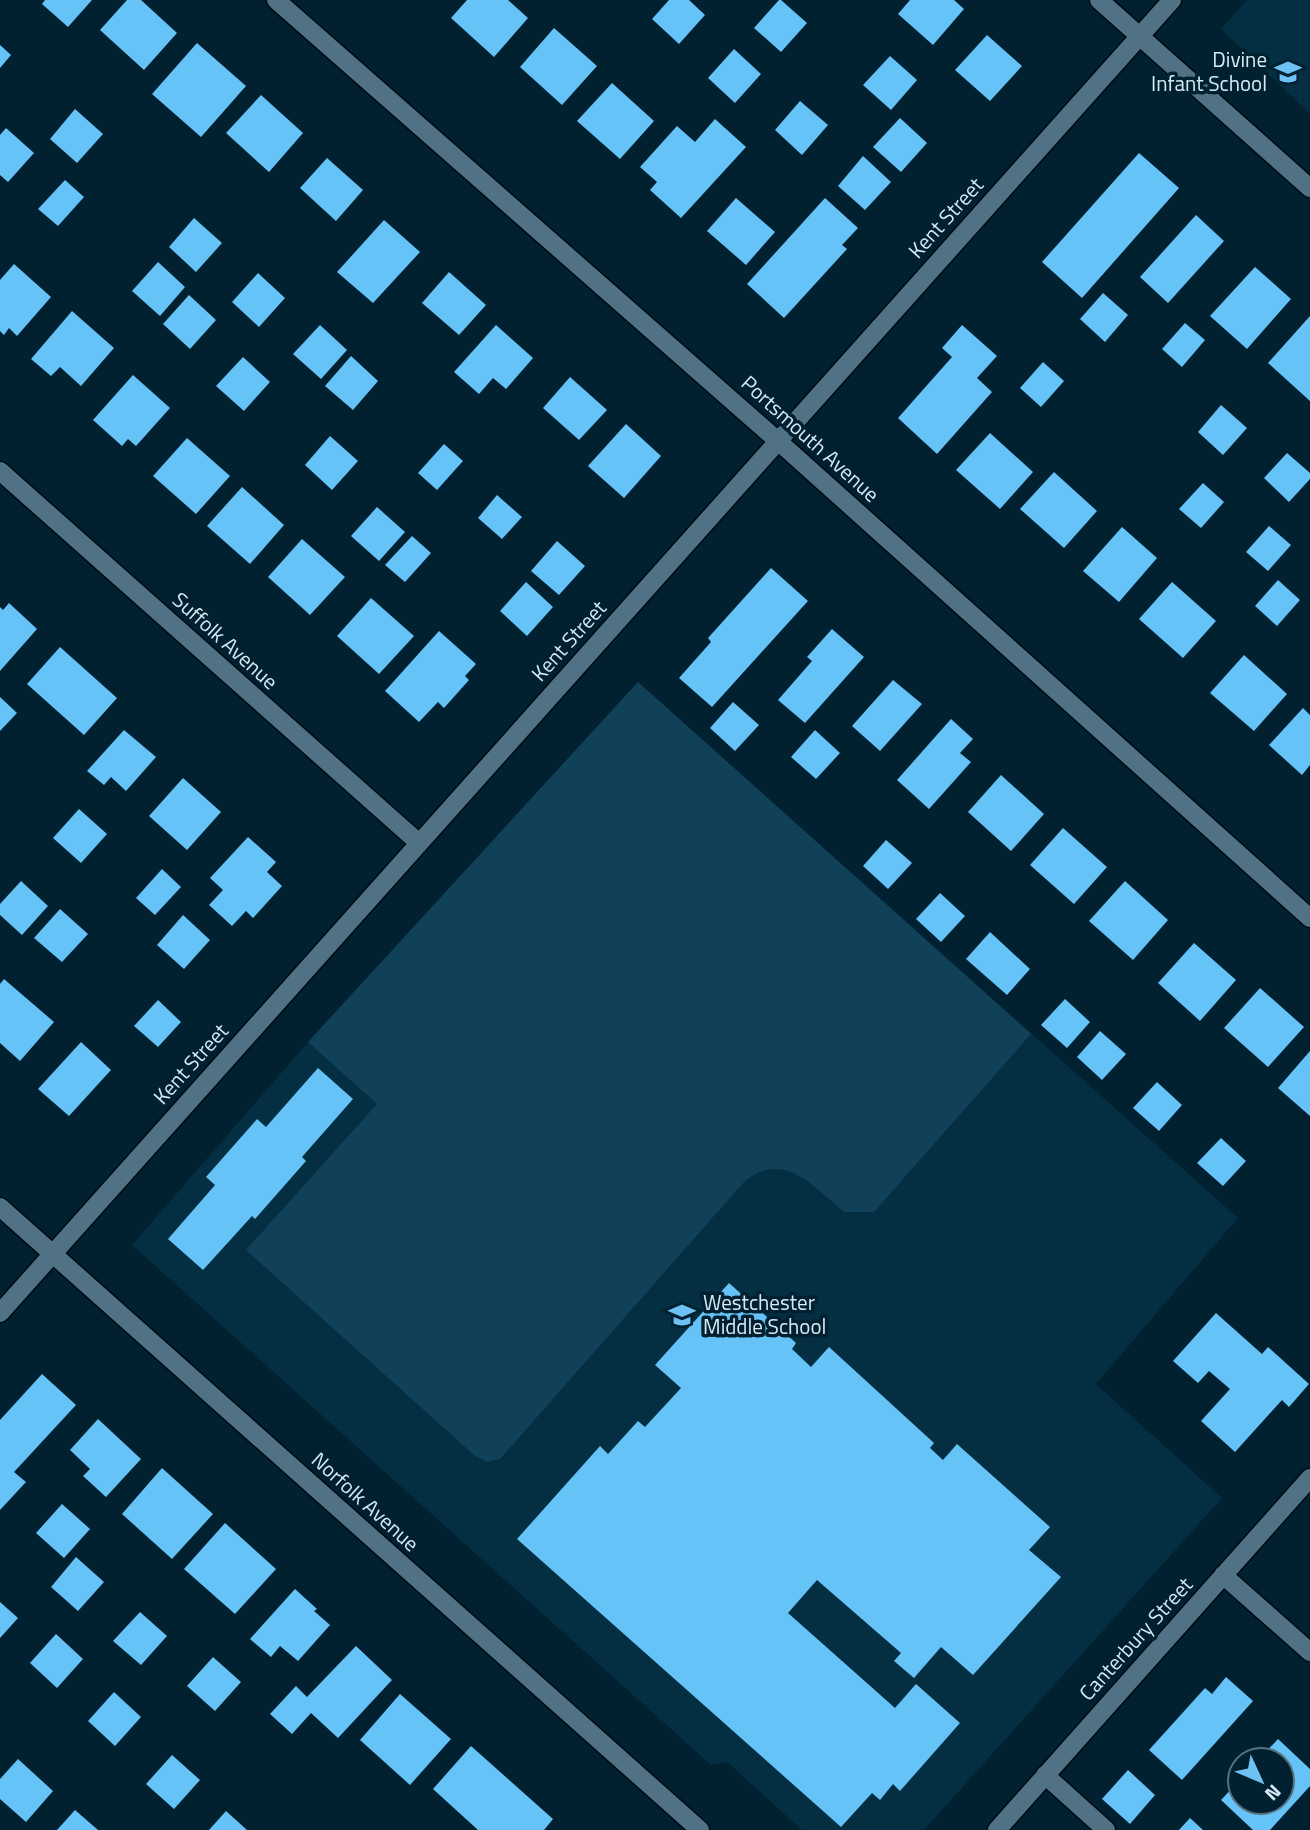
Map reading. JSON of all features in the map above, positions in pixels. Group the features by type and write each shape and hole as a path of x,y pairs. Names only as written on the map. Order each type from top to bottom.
{"street":[{"name":"Portsmouth Avenue","path":"276,0 778,441 1310,918"},
{"path":"1099,0 1310,188"},
{"name":"Kent Street","path":"0,1313 1172,0"},
{"name":"Suffolk Avenue","path":"0,471 419,844"},
{"name":"Norfolk Avenue","path":"0,1207 700,1830"},
{"name":"Canterbury Street","path":"997,1830 1310,1478"},
{"path":"1223,1575 1310,1652"},
{"path":"1045,1775 1106,1830"}],"shaded area":[{"name":"Divine Infant School","path":"1247,0 1310,0 1310,114 1221,29"},
{"name":"Westchester Middle School","path":"638,682 1238,1218 1096,1384 1222,1498 924,1830 802,1830 727,1762 711,1765 132,1245 308,1042"},
{"path":"638,682 1031,1034 874,1212 844,1212 809,1182 784,1170 771,1169 758,1173 743,1183 500,1459 487,1462 474,1455 246,1250 377,1104 308,1042"}],"building":[{"path":"45,0 92,0 68,27 42,4"},
{"path":"127,0 141,0 177,33 144,70 100,30"},
{"path":"467,0 508,0 528,18 494,57 451,18"},
{"path":"669,0 689,0 705,15 679,44 652,19"},
{"path":"779,0 807,23 781,52 754,28"},
{"path":"910,0 954,0 964,9 933,45 898,14"},
{"path":"554,28 597,66 562,105 520,67"},
{"path":"987,35 1022,66 990,101 955,70"},
{"path":"197,43 246,86 201,137 152,94"},
{"path":"0,45 11,55 0,68"},
{"path":"734,49 761,74 735,103 708,78"},
{"path":"890,56 917,80 891,110 863,85"},
{"path":"612,83 654,121 620,159 577,121"},
{"path":"261,95 303,133 269,172 226,133"},
{"path":"800,101 828,125 802,155 775,130"},
{"path":"75,109 103,134 77,163 50,139"},
{"path":"900,118 927,143 901,172 873,147"},
{"path":"715,119 746,147 681,218 650,190 657,182 640,167 677,126 695,142"},
{"path":"6,128 34,153 8,182 0,175 0,135"},
{"path":"1139,153 1179,188 1082,298 1042,262"},
{"path":"863,156 891,182 865,210 838,186"},
{"path":"327,158 363,190 336,221 300,188"},
{"path":"65,180 84,197 58,226 38,209"},
{"path":"736,198 775,232 746,265 707,231"},
{"path":"825,198 858,228 842,245 847,249 784,318 747,284"},
{"path":"1196,215 1224,241 1168,303 1140,277"},
{"path":"194,218 222,243 196,272 169,247"},
{"path":"384,220 420,252 373,303 337,272"},
{"path":"158,262 185,287 160,316 132,291"},
{"path":"14,264 51,297 17,336 9,328 4,335 0,331 0,280"},
{"path":"1255,267 1291,299 1247,349 1210,316"},
{"path":"449,272 486,305 459,335 422,303"},
{"path":"258,273 285,298 259,327 232,302"},
{"path":"1103,293 1128,315 1105,342 1080,319"},
{"path":"189,295 216,320 190,349 163,324"},
{"path":"72,311 114,348 81,386 60,367 51,376 31,359"},
{"path":"1310,316 1310,401 1268,363"},
{"path":"1185,323 1205,340 1182,367 1162,349"},
{"path":"320,325 347,350 321,379 293,354"},
{"path":"496,325 533,358 506,389 493,378 479,394 454,372"},
{"path":"962,325 997,356 977,378 992,392 937,454 898,418 952,357 942,348"},
{"path":"351,356 378,381 353,410 325,386"},
{"path":"243,357 270,382 244,411 216,386"},
{"path":"1043,362 1064,381 1041,407 1020,388"},
{"path":"133,375 170,408 136,446 128,439 122,446 93,420"},
{"path":"570,377 607,410 579,440 543,408"},
{"path":"1221,405 1247,428 1223,455 1198,432"},
{"path":"626,424 661,456 624,498 588,466"},
{"path":"990,433 1033,472 1000,509 956,470"},
{"path":"330,436 358,461 332,490 305,465"},
{"path":"187,438 230,476 196,514 153,476"},
{"path":"444,444 463,461 437,490 418,473"},
{"path":"1287,453 1310,473 1310,479 1289,502 1264,478"},
{"path":"1054,472 1097,511 1064,548 1020,509"},
{"path":"1203,483 1224,502 1201,528 1179,509"},
{"path":"242,487 284,525 250,564 207,526"},
{"path":"497,495 522,517 502,539 478,518"},
{"path":"377,507 405,532 379,561 351,536"},
{"path":"1269,526 1291,545 1268,571 1246,552"},
{"path":"1122,527 1157,558 1119,602 1083,571"},
{"path":"412,536 431,553 405,582 385,565"},
{"path":"302,539 345,577 310,615 268,577"},
{"path":"557,541 585,566 559,595 531,571"},
{"path":"771,568 808,601 712,707 679,678 711,642 708,638"},
{"path":"1278,580 1300,600 1277,626 1255,606"},
{"path":"526,582 553,607 527,636 500,611"},
{"path":"1172,582 1216,621 1183,658 1139,619"},
{"path":"371,598 414,636 379,674 337,636"},
{"path":"9,603 37,629 0,671 0,607 3,610"},
{"path":"832,629 864,657 805,723 778,700 812,661 807,657"},
{"path":"439,631 476,664 465,676 469,680 444,708 438,702 419,722 385,691"},
{"path":"60,647 117,698 84,735 27,684"},
{"path":"1244,655 1287,694 1254,731 1210,693"},
{"path":"893,680 922,704 880,751 852,726"},
{"path":"0,697 17,713 0,731"},
{"path":"733,702 759,725 735,751 710,728"},
{"path":"1303,708 1310,715 1310,765 1302,775 1269,745"},
{"path":"951,719 973,739 960,753 971,762 929,809 897,780"},
{"path":"124,730 156,757 126,791 111,777 104,785 87,771"},
{"path":"815,730 840,753 816,779 791,757"},
{"path":"1001,775 1044,814 1011,851 968,812"},
{"path":"183,778 221,812 187,850 149,816"},
{"path":"79,809 107,834 81,863 53,838"},
{"path":"1063,828 1107,867 1074,904 1030,865"},
{"path":"248,837 276,862 267,872 282,886 253,918 246,911 232,926 209,905 223,890 210,878"},
{"path":"886,840 912,863 888,889 863,866"},
{"path":"162,869 181,887 155,915 136,898"},
{"path":"21,881 48,906 22,935 0,915 0,904"},
{"path":"1125,881 1168,920 1133,960 1089,921"},
{"path":"940,893 965,916 941,942 916,919"},
{"path":"60,909 88,934 62,962 34,938"},
{"path":"183,915 210,940 184,969 157,945"},
{"path":"990,932 1030,969 1007,995 966,959"},
{"path":"1194,943 1236,980 1200,1021 1158,983"},
{"path":"4,979 54,1022 20,1061 0,1043 0,984"},
{"path":"1260,988 1304,1027 1268,1067 1224,1028"},
{"path":"1065,999 1090,1022 1067,1048 1041,1025"},
{"path":"158,1000 181,1022 158,1047 134,1026"},
{"path":"1100,1031 1126,1054 1102,1080 1077,1057"},
{"path":"81,1042 111,1070 69,1116 38,1089"},
{"path":"1310,1051 1310,1116 1278,1088"},
{"path":"318,1068 353,1099 302,1157 306,1161 255,1219 252,1216 203,1270 168,1239 215,1185 206,1177 257,1119 266,1127"},
{"path":"1157,1082 1182,1105 1159,1131 1133,1108"},
{"path":"1221,1138 1246,1161 1223,1186 1197,1163"},
{"path":"729,1283 796,1343 792,1349 811,1367 829,1347 934,1443 930,1448 943,1460 957,1444 1050,1527 1029,1550 1061,1577 973,1675 941,1647 914,1678 894,1661 901,1653 817,1580 788,1613 895,1708 916,1684 960,1723 900,1791 893,1784 880,1800 872,1793 841,1827 517,1539 600,1446 608,1454 638,1421 645,1427 681,1388 655,1365"},
{"path":"1216,1313 1262,1354 1268,1347 1309,1384 1289,1407 1282,1400 1235,1452 1201,1421 1230,1389 1209,1371 1198,1383 1173,1361"},
{"path":"42,1374 76,1405 14,1472 26,1482 0,1510 0,1420"},
{"path":"98,1419 141,1459 106,1497 83,1476 90,1469 70,1450"},
{"path":"162,1468 213,1514 172,1559 122,1514"},
{"path":"62,1504 90,1529 64,1558 36,1533"},
{"path":"225,1523 276,1569 235,1614 184,1569"},
{"path":"76,1557 104,1582 78,1611 51,1587"},
{"path":"295,1589 330,1625 298,1661 280,1646 271,1657 250,1639"},
{"path":"0,1602 18,1618 0,1638"},
{"path":"140,1612 167,1636 141,1665 113,1641"},
{"path":"56,1634 83,1659 57,1688 30,1663"},
{"path":"356,1646 392,1680 338,1738 311,1713 292,1734 270,1714 296,1686 307,1697"},
{"path":"213,1657 241,1682 215,1711 187,1686"},
{"path":"1226,1677 1253,1701 1182,1780 1149,1750 1205,1688 1212,1694"},
{"path":"114,1692 141,1717 115,1746 88,1721"},
{"path":"400,1694 451,1739 410,1785 360,1740"},
{"path":"1278,1739 1285,1746 1271,1746"},
{"path":"471,1746 553,1819 544,1830 478,1830 433,1789"},
{"path":"172,1755 200,1780 174,1809 146,1784"},
{"path":"1296,1756 1310,1769 1310,1786 1296,1801"},
{"path":"18,1759 53,1791 26,1822 0,1799 0,1779"},
{"path":"1128,1770 1155,1795 1130,1824 1102,1799"},
{"path":"75,1810 98,1830 57,1830"},
{"path":"226,1811 247,1830 209,1830"},
{"path":"1238,1816 1283,1816 1270,1830 1253,1830"},
{"path":"1190,1818 1203,1830 1179,1830"}],"place":[{"name":"Divine Infant School","path":"1288,72"},
{"name":"Westchester Middle School","path":"682,1315"}]}
